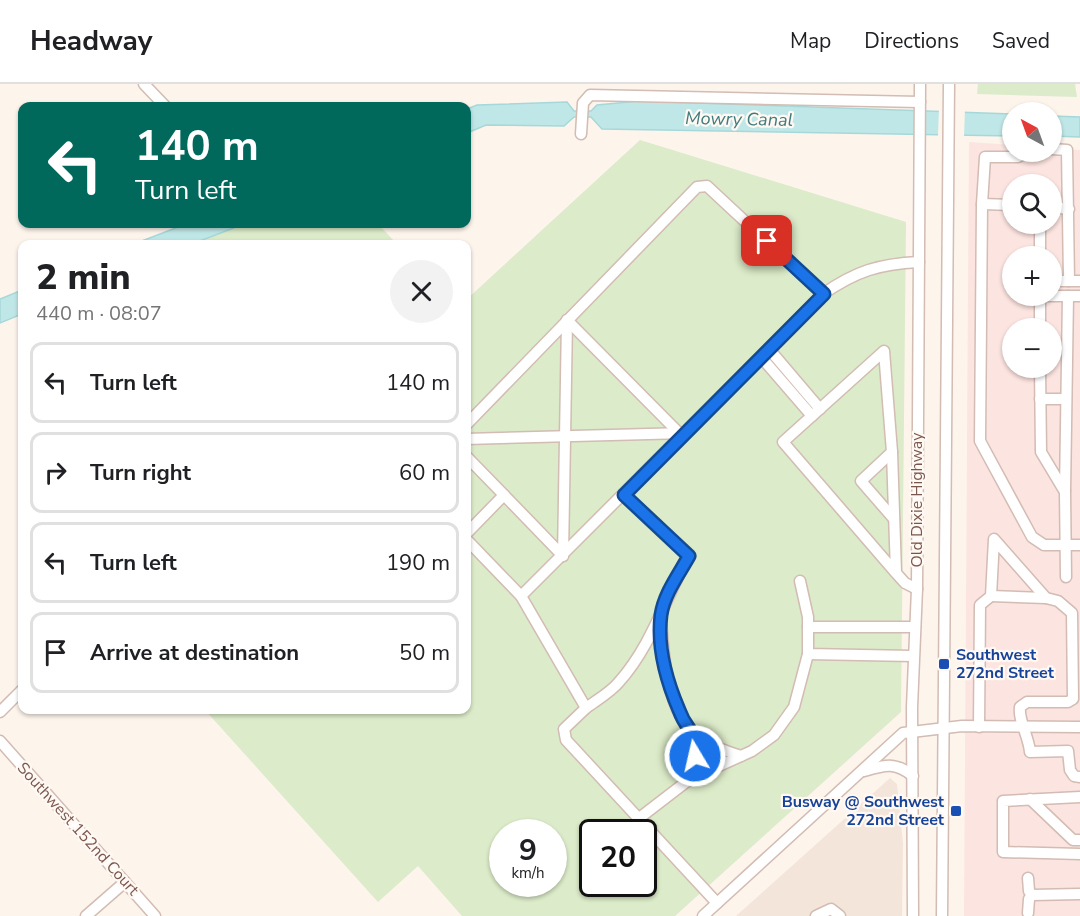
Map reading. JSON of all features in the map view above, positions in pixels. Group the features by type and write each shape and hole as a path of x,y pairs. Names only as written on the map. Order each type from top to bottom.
{"street":[{"path":"144,84 161,102"},
{"name":"Old Dixie Highway","path":"913,916 912,730 917,589 920,84"},
{"path":"942,916 949,84"},
{"path":"581,135 586,97 598,94 920,105"},
{"path":"1062,150 1067,150 1074,185 1069,209 1075,281"},
{"path":"1002,157 985,157 982,204 980,441 1032,537 1044,545 1080,545"},
{"path":"471,420 697,187 707,186 824,294"},
{"path":"982,204 1002,205"},
{"path":"1062,208 1069,209"},
{"path":"521,596 824,294 847,278 883,264 919,262"},
{"path":"1062,296 1080,296"},
{"path":"1066,578 1068,296"},
{"path":"567,320 682,434"},
{"path":"563,556 567,320"},
{"path":"770,349 816,412"},
{"path":"896,573 892,452 884,351 783,442 904,583 917,589"},
{"path":"761,357 816,412"},
{"path":"1040,378 1041,452 1065,492"},
{"path":"1040,399 1066,399"},
{"path":"471,439 682,434"},
{"path":"892,452 861,481 894,519"},
{"path":"471,461 563,556"},
{"path":"471,529 504,495"},
{"path":"624,495 689,556 670,589 656,628 619,683 586,708 564,729 566,740 638,819 694,777 741,756 774,735 794,707 808,654 808,627 800,581"},
{"path":"991,596 994,539 1046,598"},
{"path":"471,544 521,596 586,708"},
{"path":"979,727 980,605 991,596 1046,598 1058,601 1066,606 1077,621 1073,699 1068,702 1023,703 1019,712 1025,727 1029,752 1068,751 1070,770 1074,776 1080,777"},
{"path":"661,614 668,681 680,714 696,736 720,749 741,756"},
{"path":"808,627 915,627"},
{"path":"808,654 913,656"},
{"path":"0,712 18,694"},
{"path":"703,916 893,740 912,730 979,727 1080,728"},
{"path":"694,777 696,736"},
{"name":"Southwest 152nd Court","path":"0,741 155,916"},
{"path":"861,772 891,764 900,767 913,777"},
{"path":"1080,797 1003,801 1003,852 1080,854"},
{"path":"1030,799 1073,840 1080,840"},
{"path":"657,839 717,903"},
{"path":"1028,878 1029,891 1032,895"},
{"path":"86,916 125,882"},
{"path":"1032,895 1080,894"},
{"path":"1028,913 1029,899 1032,895"},
{"path":"816,916 831,909 840,916"}],"shaded area":[{"path":"969,142 1002,144 1002,162 1062,162 1062,149 1080,150 1080,916 964,916"},
{"path":"890,778 897,784 903,843 902,916 736,916"}],"green space":[{"path":"978,84 1075,84 1077,97 977,94"},
{"path":"640,140 906,222 901,712 675,916 462,916 418,866 378,902 209,714 471,714 471,295"},
{"path":"234,228 382,228 393,240 202,240"}],"water":[{"name":"Mowry Canal","path":"639,101 1002,114 1002,136 602,129 591,117 574,117 564,126 486,125 471,131 471,107 477,105 567,102 574,111 591,111 597,105"},
{"path":"1062,116 1080,117 1080,137 1062,136"},
{"path":"176,228 234,228 202,240 144,240"},
{"path":"18,292 18,316 0,323 0,299"}],"pier":[{"path":"939,108 965,109 964,136 938,136"}],"place":[{"name":"Southwest 272nd Street","path":"944,664"},
{"name":"Busway @ Southwest 272nd Street","path":"956,811"}],"route":[{"path":"695,756 696,736 680,714 668,681 661,614 670,589 689,556 624,495 824,294 767,241"}]}
